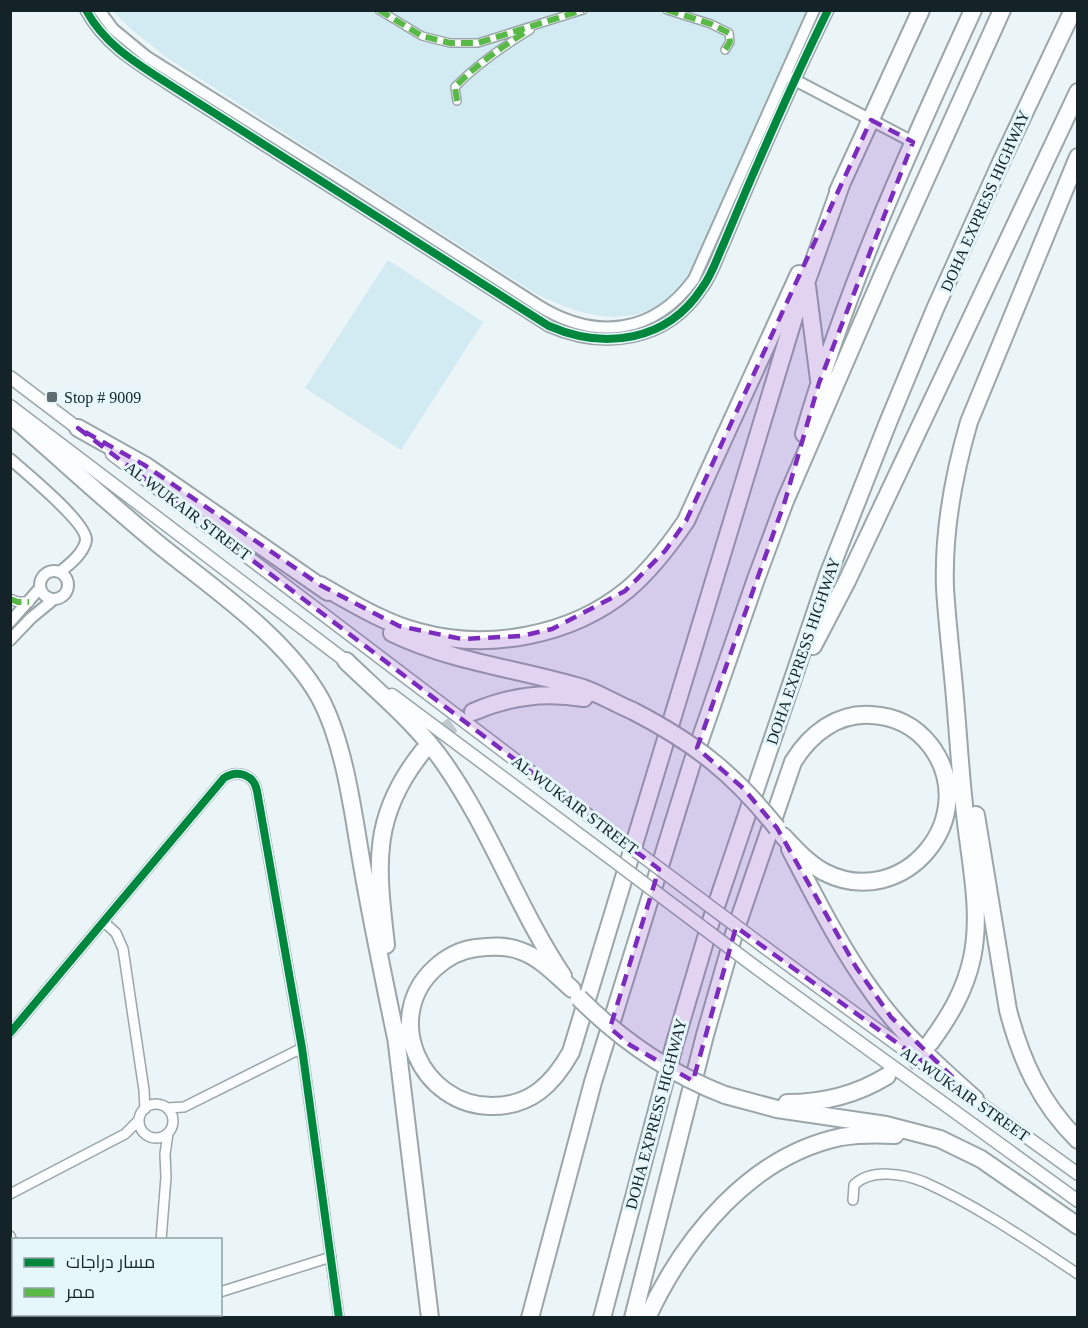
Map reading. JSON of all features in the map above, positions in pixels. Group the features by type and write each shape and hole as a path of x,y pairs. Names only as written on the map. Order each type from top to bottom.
{"highway":[{"path":"320,585 372,614 420,633 462,639 500,639 536,633 579,618 625,591 644,574 665,551 686,521 921,10"},
{"path":"785,501 819,383 877,230 913,142 973,10"},
{"path":"530,1317 593,1082 692,763 756,579 785,501 884,272 1002,10"},
{"name":"DOHA EXPRESS HIGHWAY","path":"602,1317 671,1057 704,943 828,575 906,377 1002,160 1073,10"},
{"path":"788,695 847,581 1077,92"},
{"path":"930,1043 949,1017 961,994 975,940 973,889 945,588 945,546 949,502 969,422 983,384 1077,157"},
{"path":"842,182 806,282 570,1052 559,1073 535,1094 519,1102 502,1106 483,1106 468,1103 438,1086 424,1071 414,1051 410,1030 411,1010 419,987 430,973 442,962 459,952 489,946 522,951 538,960 576,994 603,1023 651,1059 678,1075 725,1095 777,1109 894,1126 940,1139 981,1159 1077,1226"},
{"path":"806,282 819,383"},
{"path":"10,415 145,533 270,635 303,672 320,699 331,721 339,747 375,941 396,1038"},
{"path":"78,428 146,466 368,620 394,634 423,647 586,689 683,738 743,788 780,832 810,862 825,872 846,880 862,882 882,880 900,873 914,864 938,837 946,817 949,798 946,776 937,755 912,727 893,718 860,714 838,721 817,733 793,762 734,934 705,1035 633,1317"},
{"path":"346,661 410,723 443,761 467,798 551,956 576,994"},
{"path":"954,690 1008,1010 1014,1033 1021,1055 1043,1098 1077,1140"},
{"path":"472,712 501,701 538,694 559,694 583,698 627,709"},
{"path":"423,751 398,787 389,808 380,847 380,894 430,1317"},
{"path":"780,832 856,968 873,993 913,1041 975,1100"},
{"path":"756,1102 803,1103 826,1100 861,1090 887,1077"},
{"path":"647,1317 663,1283 701,1228 742,1188 774,1165 798,1151 840,1137 880,1134 940,1139"}],"main road":[{"name":"AL WUKAIR STREET","path":"10,377 767,950 1077,1174"},
{"name":"AL WUKAIR STREET","path":"10,406 758,969 1077,1201"}],"street":[{"path":"86,10 93,24 111,43 167,84 549,326 581,338 599,340 629,338 656,328 683,311 694,300 710,276 790,77 814,10"},
{"path":"99,10 113,29 147,57 539,306 568,322 601,328 630,325 653,317 674,302 694,279 790,77 828,10"},
{"path":"379,10 422,36 450,43 478,43 583,10"},
{"path":"667,10 711,24 729,33 730,42 724,50"},
{"path":"457,101 455,87 467,74 492,53 538,25"},
{"path":"790,77 913,142"},
{"path":"10,459 84,530 86,539 82,549 60,572"},
{"path":"10,622 40,588 40,582 46,572 60,572 65,576 68,588 60,598 54,599 48,597 40,588"},
{"path":"10,640 54,599"},
{"path":"10,609 10,601 28,602"},
{"path":"10,1033 224,778 236,773 253,780 257,791 302,1048 339,1317"},
{"path":"10,1194 125,1134 140,1120 144,1109 144,1090 123,950 116,933 104,922"},
{"path":"144,1090 155,1104 166,1108 184,1107 302,1048"},
{"path":"144,1109 155,1104"},
{"path":"161,1238 168,1133 173,1121 184,1107"},
{"path":"166,1108 173,1121"},
{"path":"140,1120 141,1128 151,1136 165,1154"},
{"path":"125,1134 151,1136 168,1133"},
{"path":"853,1200 854,1185 867,1176 881,1174 904,1176 923,1182 1006,1227 1077,1274"},
{"path":"222,1291 331,1257"},
{"path":"139,1316 157,1316"}],"highlighted area":[{"path":"871,120 913,142 819,383 785,501 697,748 743,788 777,828 856,967 891,1017 975,1099 736,927 693,1081 630,1045 610,1028 659,869 78,428 146,466 320,585 399,626 462,639 521,636 552,629 625,591 665,551 686,521"}],"shaded area":[{"path":"113,11 810,11 694,270 678,291 666,301 650,310 616,317 599,316 565,307 533,292 169,59 132,30"},
{"path":"388,260 483,322 401,450 305,388"}],"tunnel":[{"path":"423,751 446,730 473,712"},
{"path":"887,1076 918,1057 927,1047"}],"marked path":[{"path":"379,10 422,36 450,43 478,43 583,10"},
{"path":"667,10 711,24 729,33 730,42 725,50"},
{"path":"457,101 455,87 488,58 524,33"},
{"path":"10,599 29,602"}],"cycle path":[{"path":"86,10 111,43 144,68 549,326 591,338 612,339 653,330 671,320 688,306 706,283 783,106 828,10"},
{"path":"10,1033 224,778 235,774 249,777 257,791 302,1048 339,1318"}],"place":[{"name":"Stop # 9009","path":"52,397"}]}
